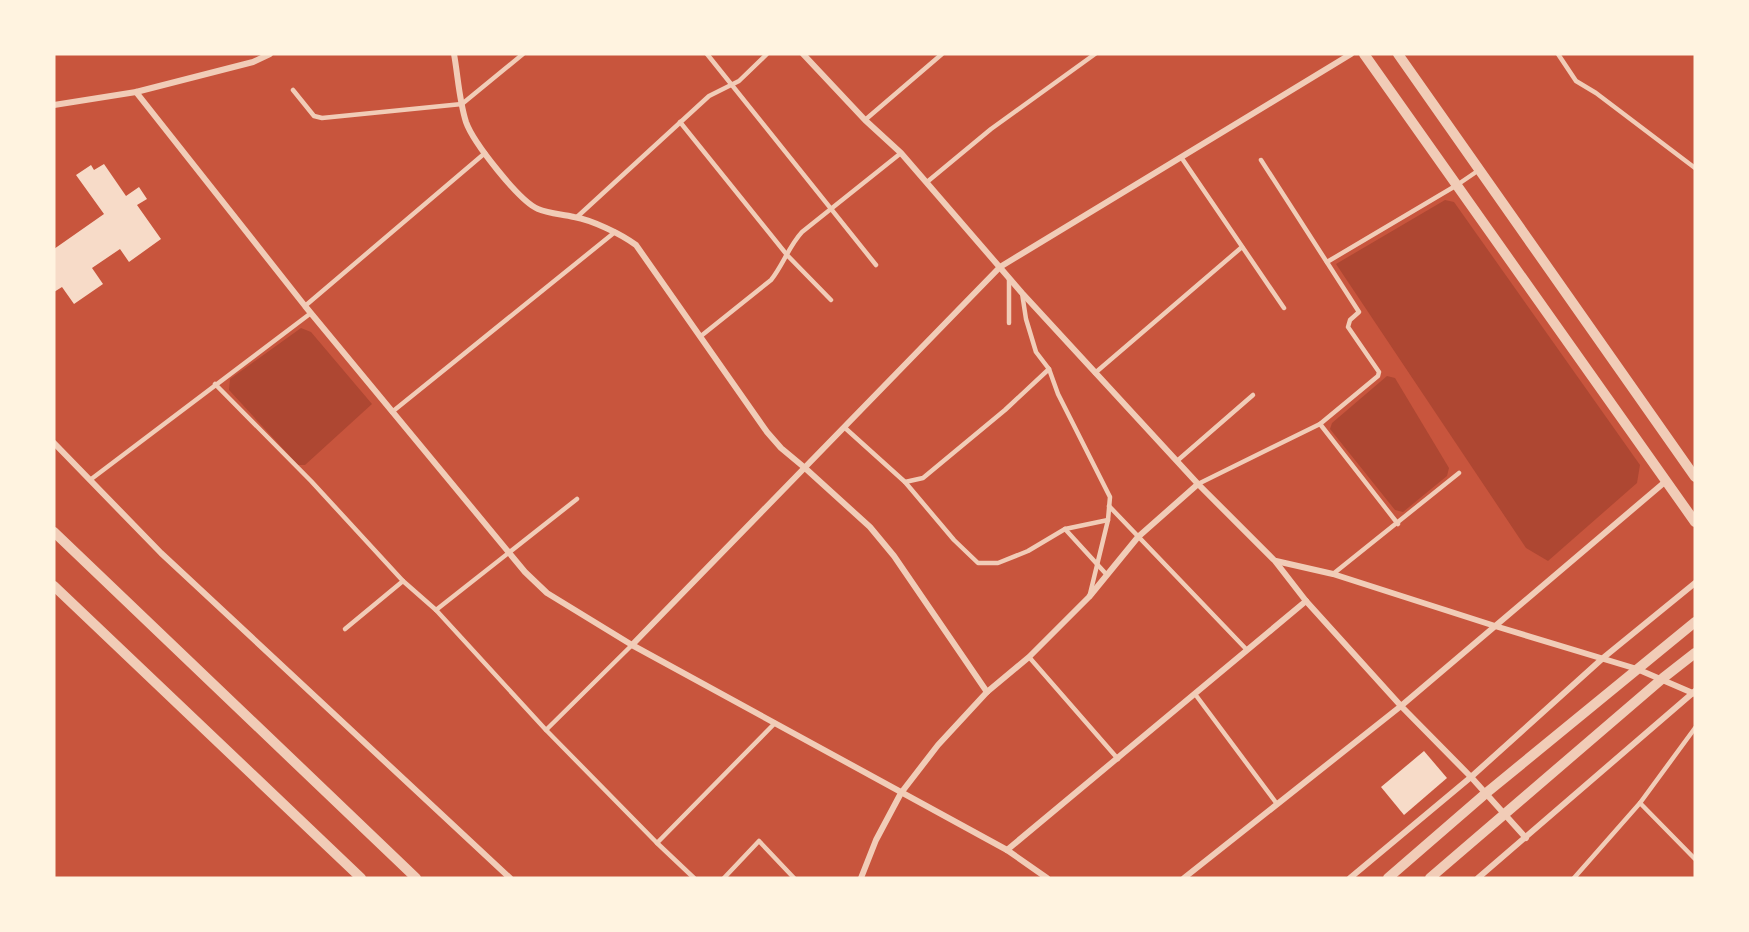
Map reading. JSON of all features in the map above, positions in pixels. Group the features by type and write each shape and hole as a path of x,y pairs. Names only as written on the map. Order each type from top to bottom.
{"street":[{"path":"54,105 136,92 253,62 270,54"},
{"path":"454,54 462,104 471,133 485,153 525,200 537,209 577,217 615,232 636,245 767,432 781,448 870,527 894,556 987,692"},
{"path":"803,54 865,120 901,153 1022,293 1198,484 1275,561 1306,601 1401,706 1471,777 1526,838"},
{"path":"632,645 1000,267 1351,54"},
{"path":"1364,54 1695,522"},
{"path":"1398,54 1695,477"},
{"path":"136,92 311,314 508,552 547,593 632,645 1008,850 1047,878"},
{"path":"54,443 161,553 510,878"},
{"path":"1184,878 1401,706 1666,481"},
{"path":"861,878 876,840 901,793 939,745 987,692 1029,657 1089,597 1138,537 1198,484"},
{"path":"54,532 416,878"},
{"path":"1275,561 1333,574 1603,658 1663,678 1694,692 1478,878"},
{"path":"1350,878 1471,777 1603,658 1695,583"},
{"path":"54,586 361,878"},
{"path":"1008,850 1306,601"},
{"path":"1388,878 1485,794 1695,622"},
{"path":"1430,878 1695,653"}],"lane":[{"path":"293,90 314,116 322,118 462,104 523,54"},
{"path":"707,54 876,265"},
{"path":"577,217 710,96 732,85 766,54"},
{"path":"865,120 942,54"},
{"path":"927,182 992,129 1095,54"},
{"path":"1558,54 1575,81 1596,93 1695,168"},
{"path":"680,122 788,255 831,300"},
{"path":"305,306 485,153"},
{"path":"701,336 771,280 788,255 794,240 802,232 901,153"},
{"path":"1181,157 1284,308"},
{"path":"1198,484 1320,424 1378,376 1379,372 1348,327 1350,320 1359,312 1261,160"},
{"path":"1327,261 1457,185 1480,169"},
{"path":"392,412 615,232"},
{"path":"1095,373 1242,247"},
{"path":"1009,278 1009,323"},
{"path":"1022,293 1026,319 1036,352 1049,369 1058,394 1110,496 1108,519 1089,597"},
{"path":"90,480 311,314"},
{"path":"905,482 923,478 1005,410 1049,369"},
{"path":"215,384 311,481 403,581 436,610 546,730 694,878"},
{"path":"1177,461 1253,395"},
{"path":"1320,424 1398,524"},
{"path":"844,427 905,482 954,540 978,562 998,562 1008,559 1028,551 1065,529 1108,519"},
{"path":"1333,574 1459,473"},
{"path":"436,610 577,499"},
{"path":"1109,506 1247,650"},
{"path":"1065,529 1107,575"},
{"path":"345,629 403,581"},
{"path":"546,730 632,645"},
{"path":"1029,657 1118,759"},
{"path":"1195,694 1277,804"},
{"path":"657,843 775,723"},
{"path":"1574,878 1640,803 1695,728"},
{"path":"1640,803 1695,859"},
{"path":"724,878 759,841 794,878"}],"shaded area":[{"path":"1445,200 1454,202 1640,465 1637,483 1548,561 1526,548 1336,264"},
{"path":"301,328 311,332 372,404 305,465 298,465 229,390 230,379"},
{"path":"1387,376 1395,378 1449,468 1447,476 1403,512 1395,510 1330,429 1332,423"}],"building":[{"path":"104,164 126,196 139,187 147,199 137,205 161,239 129,262 120,249 92,268 103,284 74,304 62,287 54,292 54,249 104,214 76,175 91,165 94,170"},
{"path":"1424,751 1447,778 1404,815 1381,787"}]}
